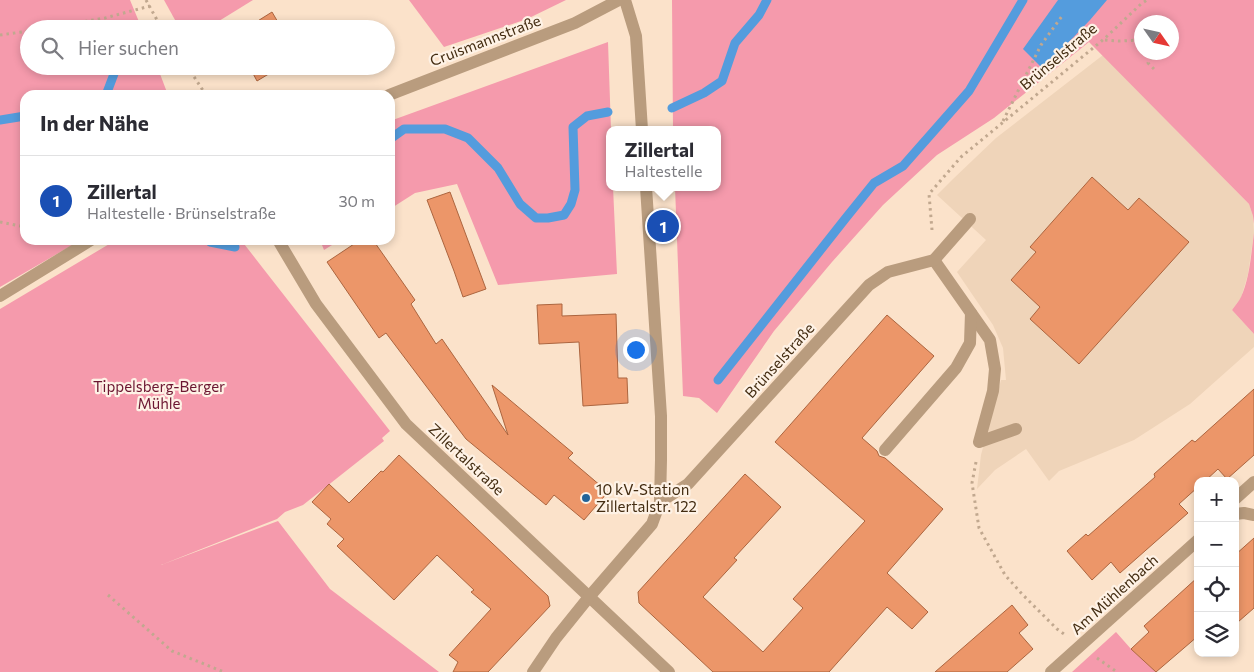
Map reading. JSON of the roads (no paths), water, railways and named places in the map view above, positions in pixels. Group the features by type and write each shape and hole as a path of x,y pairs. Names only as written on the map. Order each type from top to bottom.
{"street":[{"name":"Cruismannstraße","path":"395,93 575,23 619,0"},
{"path":"625,0 636,36 642,126"},
{"path":"533,672 556,638 652,524 660,502 660,416 646,191"},
{"path":"970,219 934,260 990,340 995,369 993,391 979,442 1016,429"},
{"path":"0,296 83,245"},
{"name":"Zillertalstraße","path":"281,245 316,304 406,424 669,672"},
{"name":"Brünselstraße","path":"660,502 688,484 869,285 888,272 934,260"},
{"path":"885,450 956,368 970,343 971,313"},
{"path":"1239,495 1254,482"},
{"path":"1239,514 1254,515"},
{"name":"Am Mühlenbach","path":"1051,672 1194,544"}],"water":[{"path":"1058,0 1107,0 1043,69 1023,49"}],"waterway":[{"path":"672,108 704,93 722,81 735,43 759,15 767,0"},
{"path":"718,380 874,183 903,166 969,91 1023,0"},
{"path":"108,90 114,75"},
{"path":"395,135 404,129 445,129 468,138 498,168 520,204 536,218 548,218 564,215 571,204 575,190 573,127 587,116 608,112"},
{"path":"0,120 20,117"},
{"path":"225,245 235,247"}],"place":[{"name":"Zillertal","path":"663,226"},
{"name":"10 kV-Station Zillertalstr. 122","path":"586,498"}],"park label":[{"name":"Tippelsberg-Berger Mühle","path":"159,394"}]}
